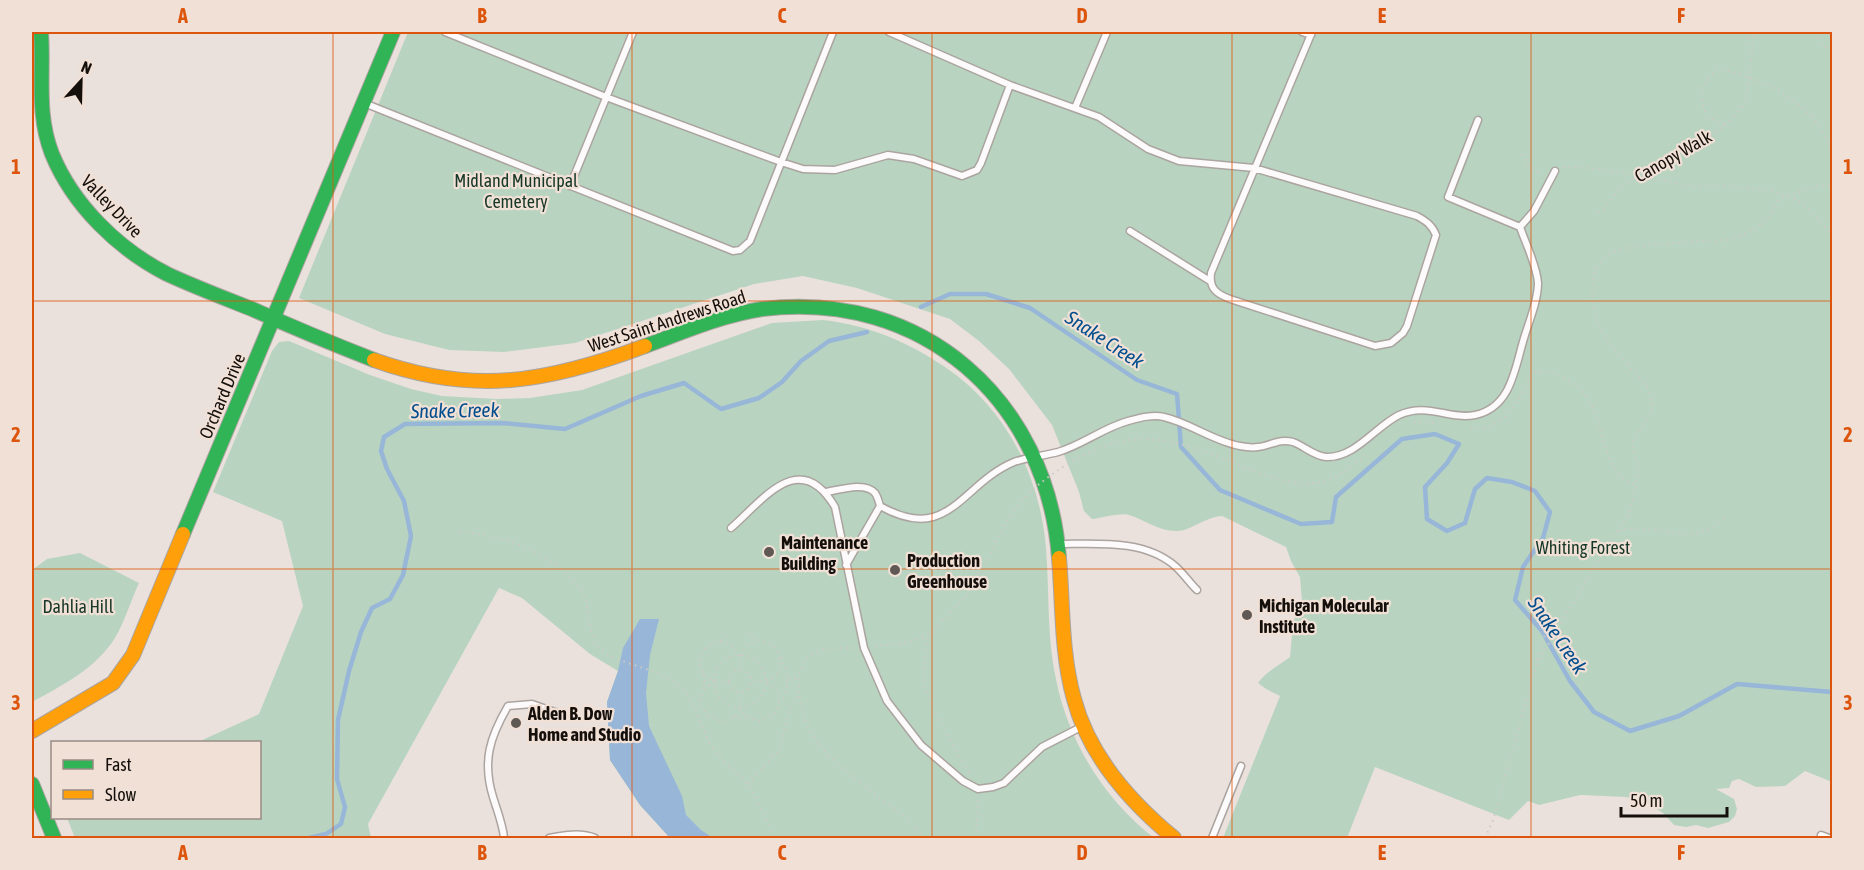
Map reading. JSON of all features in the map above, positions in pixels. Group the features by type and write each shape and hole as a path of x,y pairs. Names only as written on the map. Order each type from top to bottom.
{"street":[{"name":"Valley Drive","path":"41,32 40,95 46,139 63,181 88,212 113,237 166,273 274,319"},
{"name":"Orchard Drive","path":"32,731 113,682 133,654 393,32"},
{"name":"West Saint Andrews Road","path":"274,319 390,367 450,380 487,382 524,380 584,368 718,320 768,309 803,307 843,311 895,324 950,352 990,389 1012,418 1035,456 1053,508 1068,672 1083,726 1096,750 1128,797 1149,819 1174,838"},
{"path":"32,784 54,838"}],"lane":[{"path":"445,32 606,97 803,169 827,171 888,155 914,159 962,177 970,175 981,163 1010,85"},
{"path":"570,186 633,32"},
{"path":"364,103 733,251 740,250 750,241 833,32"},
{"path":"889,32 1010,85 1106,120 1149,149 1179,161 1254,168 1417,216 1433,227 1436,234 1407,326 1392,344 1374,346 1219,294 1212,288 1211,273 1254,168 1312,33 1302,32"},
{"path":"1075,108 1107,32"},
{"path":"826,492 854,487 868,488 876,493 880,506 890,512 918,519 942,515 959,504 995,472 1014,462 1065,449 1125,421 1143,417 1162,417 1242,447 1259,447 1282,440 1292,442 1324,457 1344,454 1379,427 1400,415 1425,409 1453,415 1474,415 1486,411 1510,386 1517,369 1538,282 1520,227 1448,197 1478,120"},
{"path":"1520,227 1543,197 1555,171"},
{"path":"1130,231 1210,281"},
{"path":"731,528 777,487 794,479 812,481 826,492 835,507 864,648 887,701 921,745 963,781 978,789 1004,783 1042,747 1083,726"},
{"path":"846,565 880,506"},
{"path":"1058,544 1139,548 1160,556 1174,566 1197,590"},
{"path":"504,838 487,764 490,743 497,724 508,706 532,704 561,714"},
{"path":"1212,838 1241,766"},
{"path":"549,838 588,835 595,838"},
{"path":"1821,835 1829,838"}],"path":[{"path":"1747,32 1751,60"},
{"name":"Canopy Walk","path":"1598,213 1606,208 1624,184 1724,125 1745,100 1754,32"},
{"path":"1818,32 1817,36 1824,47 1833,47"},
{"name":"Canopy Walk","path":"1724,125 1707,117 1700,100 1703,83 1717,69 1736,72 1758,80 1795,101 1818,125 1833,154"},
{"path":"1522,154 1529,166 1547,174 1564,167 1580,167 1627,173 1688,186 1726,186 1773,191 1788,196 1807,207 1833,235"},
{"path":"1536,665 1628,515 1639,467 1634,453 1634,440 1647,424 1651,411 1648,388 1605,337 1596,314 1592,302 1592,287 1593,275 1598,266 1612,252 1624,249 1673,242 1736,238 1750,232 1771,216 1778,200 1816,186 1833,185"},
{"path":"1465,426 1490,426 1509,411 1533,373 1542,370 1550,372 1572,381 1583,391 1599,421 1607,453 1615,470 1620,477 1635,485"},
{"path":"1412,422 1436,423"},
{"path":"925,838 908,820 838,766 803,718 799,679 800,669 808,656 822,649 900,644 928,636 969,593 997,537 1029,494 1075,459 1095,450 1143,439 1165,441 1193,447 1287,482 1303,483 1325,481 1341,474 1372,449"},
{"path":"1619,530 1637,528 1676,534 1695,534 1706,532 1726,516"},
{"path":"460,531 497,536 529,547 560,567 584,593 597,646 609,655 653,670 677,684 695,706 712,746 729,767 748,784 774,838"},
{"path":"1485,838 1493,820 1546,631"},
{"path":"727,635 720,641 709,644 703,650 700,664 705,682 700,704 708,716 722,721 741,716 756,721 771,718 780,705 788,679 786,666 776,648 748,634"},
{"path":"928,636 923,674 925,689 937,718 978,789 976,838"},
{"path":"740,669 740,656 748,644 759,640"},
{"path":"720,641 730,644 740,656"},
{"path":"751,681 765,681 773,677 778,671 780,655"},
{"path":"746,656 756,660 761,666 765,681 765,688 759,698 751,704 740,707 729,705 720,698 714,681 717,668 725,660 746,656"},
{"path":"740,669 748,674 751,681 748,689 740,692 733,689 729,682 732,673 740,669"},
{"path":"702,672 714,681 729,682"},
{"path":"788,679 799,679"},
{"path":"703,690 714,681"},
{"path":"765,681 777,690 780,705"},
{"path":"733,717 740,707 740,692"},
{"path":"748,784 779,750 790,709 799,692"},
{"path":"740,707 749,718"}],"green space":[{"path":"408,32 1832,32 1832,782 1805,771 1785,786 1756,787 1739,779 1732,781 1729,788 1716,789 1734,799 1737,809 1735,816 1729,822 1708,828 1696,825 1686,827 1674,825 1663,813 1647,803 1626,797 1580,795 1539,805 1528,801 1509,820 1375,767 1347,838 1223,838 1280,696 1258,683 1290,657 1293,622 1302,602 1300,577 1286,547 1222,516 1178,531 1159,528 1126,514 1092,519 1084,511 1079,492 1052,425 1009,369 979,341 950,319 857,288 803,276 754,284 575,343 504,352 449,350 385,334 299,298"},
{"path":"823,320 840,322 872,330 902,342 931,358 966,383 1000,420 1025,464 1041,513 1045,538 1053,662 1069,725 1104,787 1136,823 1154,838 670,838 640,805 610,760 607,702 618,671 590,654 522,598 499,588 368,824 371,838 75,838 67,819 261,819 261,741 200,741 259,714 303,606 282,521 213,492 272,351 279,342 289,341 370,375 411,389 442,396 530,398 582,390 772,323"},
{"name":"Dahlia Hill","path":"80,553 139,583 119,631 107,649 78,675 32,702 32,570 47,559"}],"water":[{"path":"640,619 659,619 650,655 646,693 649,726 682,796 686,815 713,838 670,838 640,805 610,760 607,702 623,648"}],"waterway":[{"name":"Snake Creek","path":"921,307 950,294 986,294 1030,308 1137,380 1177,394 1181,447 1220,490 1301,524 1332,522 1336,497 1402,439 1435,434 1459,444 1447,463 1425,487 1427,519 1447,531 1465,523 1475,489 1487,478 1512,482 1535,491 1550,512 1543,538 1523,567 1515,600 1542,631 1570,681 1594,712 1630,731 1679,716 1737,684 1832,692"},
{"name":"Snake Creek","path":"309,838 326,834 341,824 345,807 337,779 338,720 349,671 361,632 372,608 390,599 403,575 411,536 404,501 387,469 381,451 384,437 405,424 502,423 565,429 641,396 684,383 721,409 759,398 782,382 801,361 829,341 867,332"}],"traffic: fast":[{"path":"41,32 42,108 47,139 61,173 72,191 99,224 131,252 167,274 374,360"},
{"path":"183,534 393,32"},
{"path":"645,346 717,320 747,312 762,309 820,307 874,317 923,337 966,367 1002,405 1030,450 1049,501 1059,558"},
{"path":"32,784 54,838"}],"traffic: slow":[{"path":"374,360 410,371 445,378 478,381 511,380 543,376 576,368 645,346"},
{"path":"32,731 113,683 133,655 183,534"},
{"path":"1059,558 1067,664 1081,720 1100,758 1113,776 1142,809 1174,838"}],"place":[{"name":"Maintenance Building","path":"769,552"},
{"name":"Production Greenhouse","path":"895,570"},
{"name":"Michigan Molecular Institute","path":"1247,615"},
{"name":"Alden B. Dow Home and Studio","path":"516,723"}],"park label":[{"name":"Midland Municipal Cemetery","path":"516,190"},
{"name":"Whiting Forest","path":"1583,547"}]}
